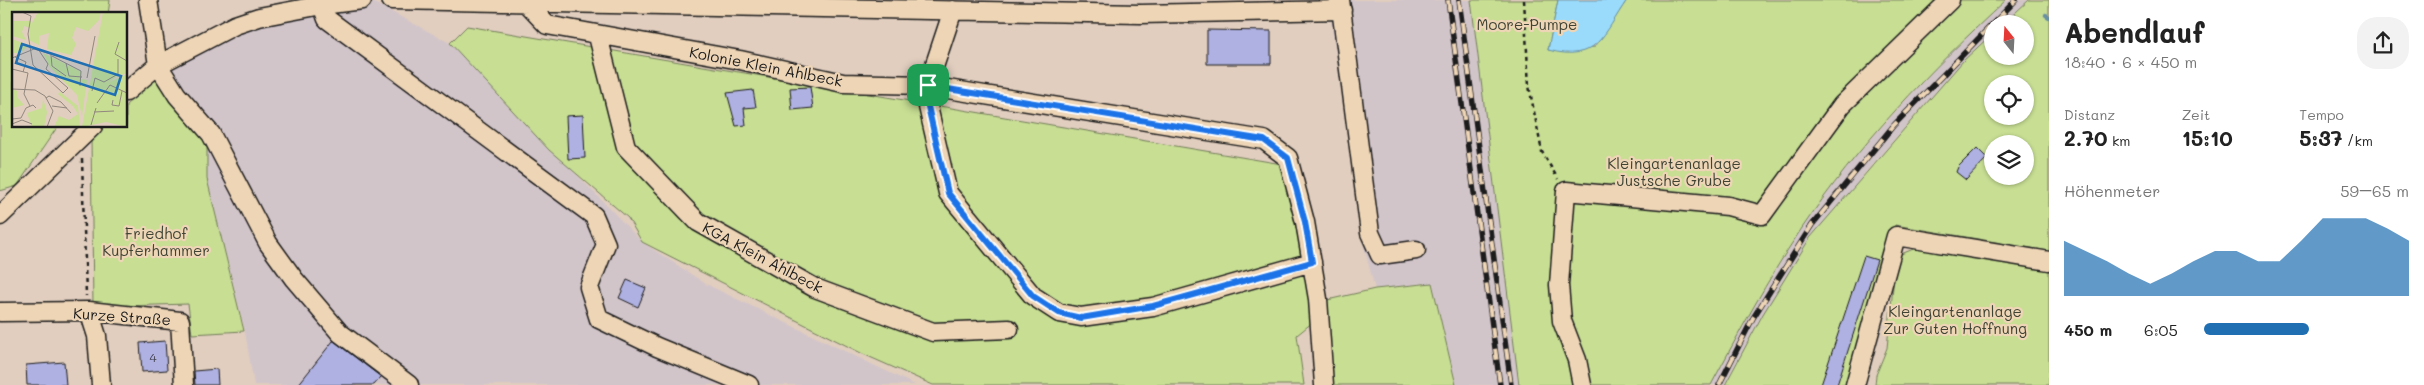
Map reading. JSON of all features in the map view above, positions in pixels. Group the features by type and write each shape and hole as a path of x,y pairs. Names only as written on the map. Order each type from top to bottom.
{"street":[{"path":"148,0 158,65 177,95 211,134 268,243 294,279 340,332 409,385"},
{"path":"128,90 158,65 235,26 259,17 311,4 362,0"},
{"path":"390,0 953,10 1341,5 1370,233 1380,255 1416,250"},
{"path":"1582,385 1577,360 1562,321 1559,285 1566,191 1728,206 1762,215 1842,105 1950,0"},
{"name":"Kolonie Klein Ahlbeck","path":"526,2 547,26 740,60 844,83 925,85 1264,140 1288,158 1305,222 1318,299 1324,385"},
{"path":"311,4 327,19 594,216 606,244 589,287 599,319 657,347 749,385"},
{"path":"953,10 925,85 948,193 1033,296 1059,313 1081,318 1153,306 1312,262"},
{"name":"KGA Klein Ahlbeck","path":"598,36 626,147 698,222 816,288 933,332 1009,329"},
{"path":"0,216 91,128"},
{"path":"1855,385 1896,236 2049,261"},
{"name":"Kurze Straße","path":"0,312 89,312 180,320 184,385"},
{"path":"89,312 97,336 101,385"}],"path":[{"path":"1524,0 1529,86 1542,152 1566,191"},
{"path":"83,156 81,165 83,256 89,312"}],"shaded area":[{"path":"1328,0 1471,0 1519,385 1456,385 1431,283 1375,289 1364,247"},
{"path":"2006,0 2029,0 2013,15 1990,15"},
{"path":"373,2 450,43 642,242 706,284 915,385 254,385 245,332 207,179 207,132 157,77 250,22"},
{"path":"1984,20 1984,41 1963,61 1864,174 1763,314 1725,385 1711,385 1750,313 1799,231 1854,158 1951,50"}],"green space":[{"path":"0,0 110,0 108,12 12,12 12,128 57,128 17,186 0,191"},
{"name":"Kleingartenanlage Justsche Grube","path":"1471,0 1558,0 1548,50 1595,47 1627,0 2006,0 1990,15 1984,15 1984,21 1896,110 1822,199 1776,268 1711,385 1519,385"},
{"path":"2029,0 2049,0 2049,251 1895,225 1848,385 1725,385 1763,314 1810,238 1963,61 1984,41 1984,65 2034,65 2034,15 2013,15"},
{"path":"467,26 1282,164 1312,301 1313,322 1297,335 1304,385 933,385 863,354 642,242 628,218 549,150 450,43"},
{"name":"Friedhof Kupferhammer","path":"157,77 207,132 207,179 244,331 192,334 188,304 93,307 91,137 101,128 128,128 128,103"},
{"name":"Kleingartenanlage Zur Guten Hoffnung","path":"1916,248 2049,270 2049,385 1875,385 1876,375 1887,348 1896,256"},
{"path":"1432,283 1456,385 1333,385 1323,301 1375,289"}],"water":[{"path":"1558,0 1627,0 1597,43 1578,53 1564,53 1548,50"}],"building":[{"path":"1207,30 1271,31 1271,64 1207,64"},
{"path":"810,87 813,108 792,110 790,88"},
{"path":"753,90 756,107 744,108 746,125 736,126 727,93"},
{"path":"583,115 585,158 568,159 566,116"},
{"path":"1977,148 1984,155 1984,161 1966,180 1956,172 1958,167"},
{"path":"1864,256 1877,260 1837,385 1821,385"},
{"path":"627,280 646,288 638,307 619,298"},
{"path":"165,341 167,370 142,372 140,343"},
{"path":"333,341 381,377 374,385 298,385"},
{"path":"64,362 66,385 27,385 26,365"},
{"path":"217,369 218,385 195,385 194,371"}],"railway":[{"path":"1448,0 1500,385"},
{"path":"1459,0 1511,385"},
{"path":"1719,385 1753,318 1812,225 1894,125 2016,0"}],"route":[{"path":"923,85 928,85 1264,140 1288,158 1305,222 1312,262 1153,306 1081,318 1059,313 1033,296 948,193 923,85"}],"park label":[{"name":"Moore-Pumpe","path":"1527,24"}]}
